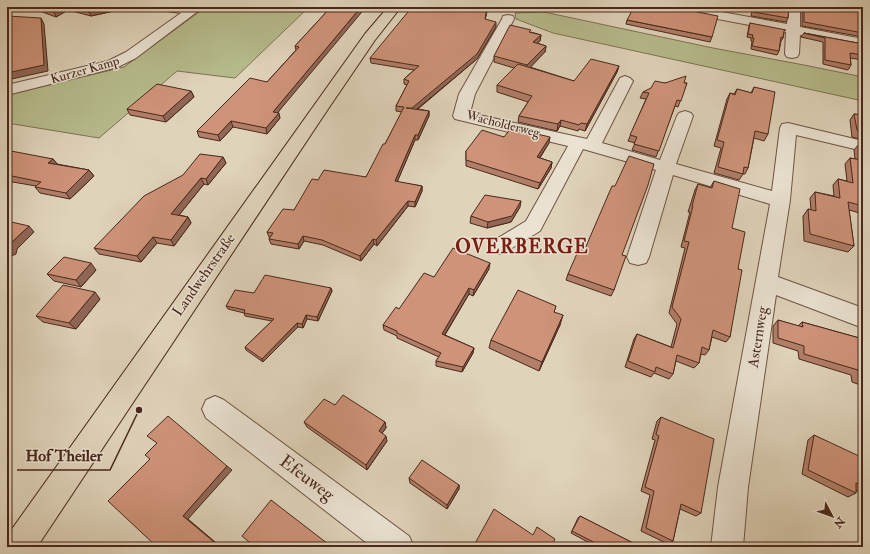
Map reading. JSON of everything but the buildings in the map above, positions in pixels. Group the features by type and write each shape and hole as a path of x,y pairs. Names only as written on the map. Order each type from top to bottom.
{"main road":[{"name":"Landwehrstraße","path":"18,547 370,37 395,7"}],"street":[{"name":"Kurzer Kamp","path":"7,90 114,64 131,55 192,11 164,7"},
{"path":"536,7 543,7"},
{"path":"675,7 863,43"},
{"path":"792,54 794,7"},
{"name":"Wacholderweg","path":"508,19 467,94 461,116 585,144 780,200"},
{"path":"500,246 533,226 626,81"},
{"path":"638,257 666,167 685,116"},
{"name":"Asternweg","path":"727,547 733,487 780,200 788,128 863,146"},
{"path":"767,282 863,318"},
{"name":"Efeuweg","path":"215,409 398,547"}],"green space":[{"path":"206,7 309,7 235,78 177,71 99,138 7,123 7,95 124,67"},
{"path":"544,12 713,48 863,77 863,101 553,33 516,19 515,13"}],"place":[{"name":"Hof Theiler","path":"139,410"}],"district":[{"name":"OVERBERGE","path":"522,247"}]}
